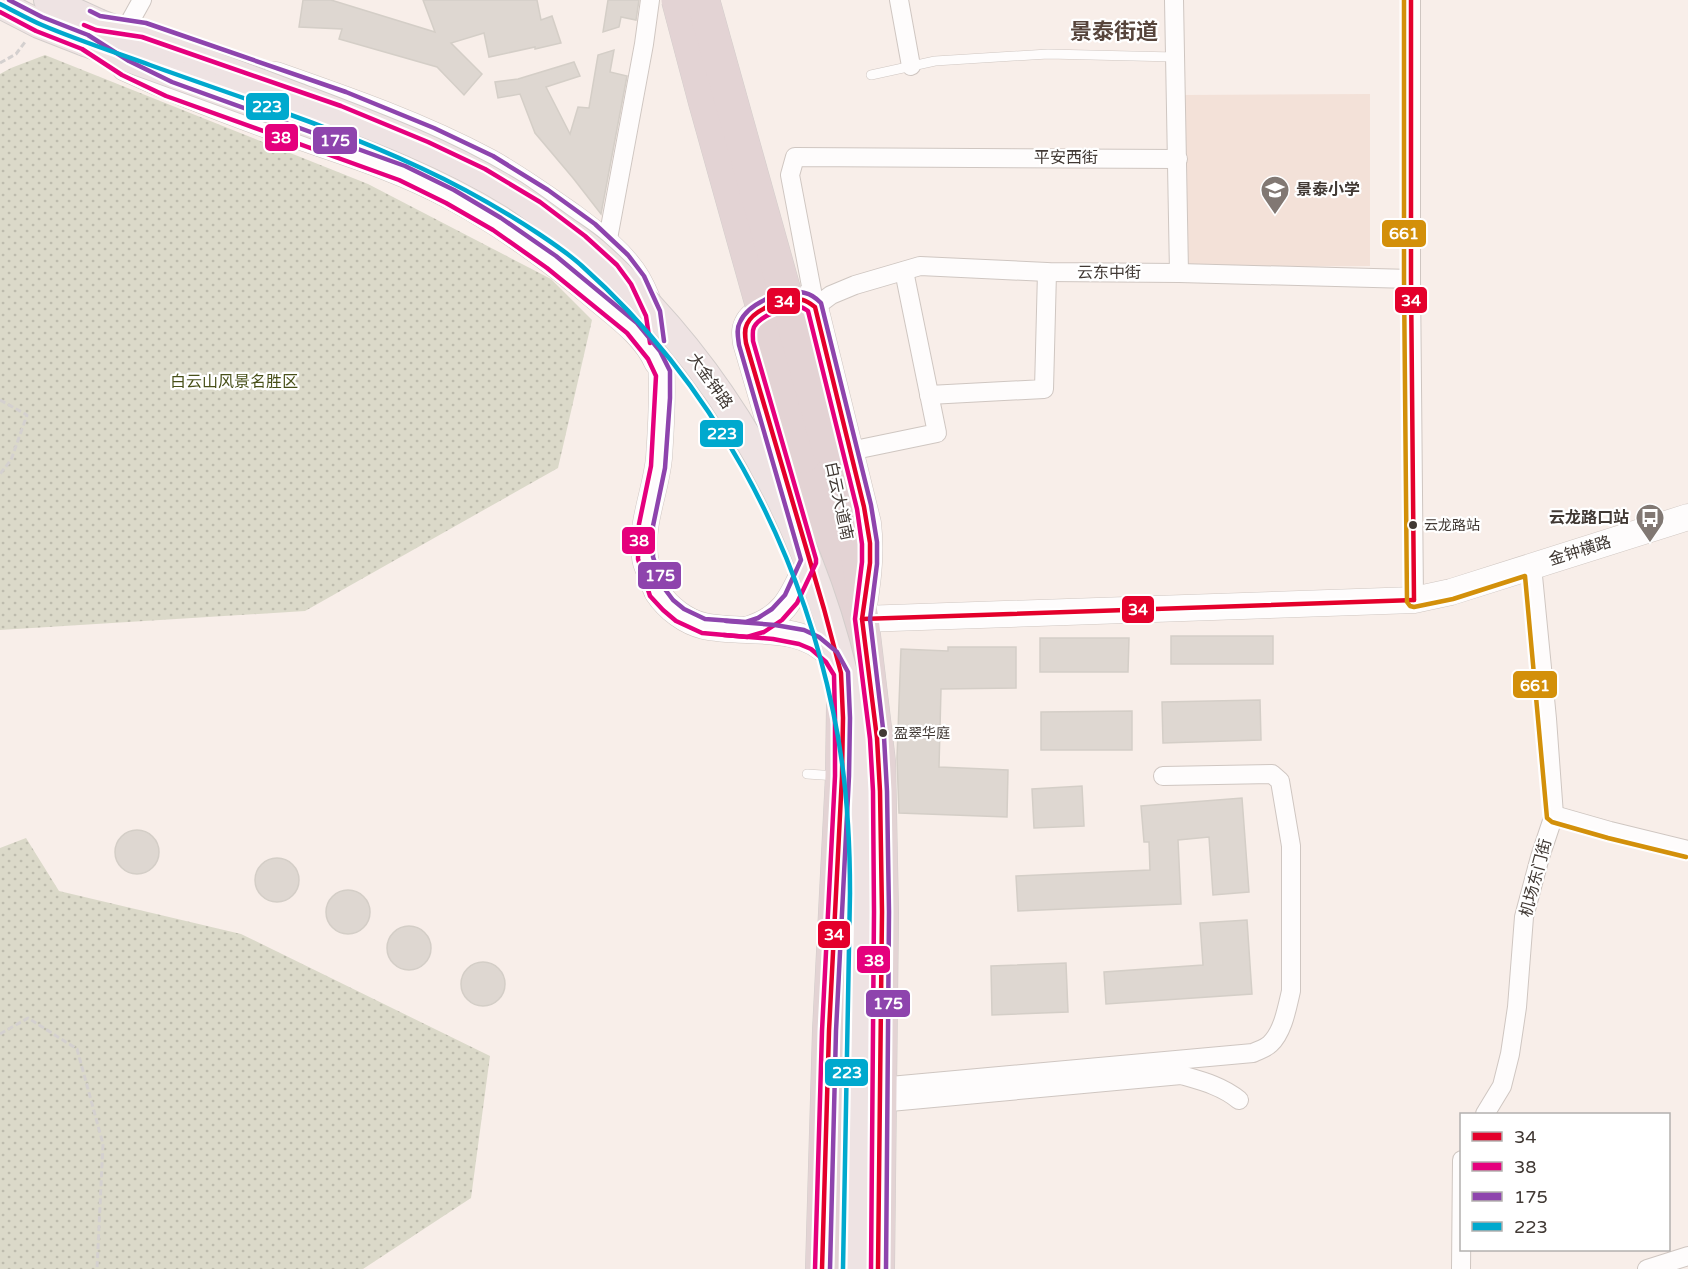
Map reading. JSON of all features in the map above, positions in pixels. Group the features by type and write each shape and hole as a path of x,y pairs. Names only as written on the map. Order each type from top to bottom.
{"highway":[{"name":"白云大道南","path":"678,0 705,102 827,451 828,573 841,673 843,718 829,1031 822,1269"},
{"name":"白云大道南","path":"703,0 827,451 842,512 862,619 880,772 882,912 878,1269"}],"main road":[{"name":"大金钟路","path":"0,4 43,12 385,151 458,186 503,211 579,264 609,293 660,345 720,426 769,513 792,567 813,625 839,738 847,807 850,878 843,1269"},
{"name":"大金钟路","path":"91,32 392,133 458,164 514,195 592,249 623,279 674,333 710,379 744,431 784,505 805,552 821,597 843,672 854,722 861,772 866,815 868,867 860,1269"}],"street":[{"path":"127,27 142,0"},
{"path":"607,244 650,0"},
{"path":"899,0 911,66"},
{"path":"1174,0 1179,273"},
{"path":"1411,0 1414,600"},
{"path":"91,32 127,27 144,30 344,99 431,135 498,168 544,196 607,244 638,280 653,314 663,374 658,467 646,525 645,558 657,591 680,615 703,626 774,632 801,637 815,643 832,657 841,673"},
{"path":"91,32 125,68 169,89 402,173 450,196 497,224 543,255 632,328 654,355 663,374"},
{"name":"平安西街","path":"815,307 790,175 795,157 1178,159"},
{"name":"云东中街","path":"815,307 831,295 855,285 920,266 1047,272 1411,279"},
{"path":"841,673 744,331 747,321 757,312 773,305 799,299 815,307 827,451 937,433 904,271"},
{"path":"929,395 1044,389 1047,272"},
{"name":"金钟横路","path":"862,619 1414,600 1451,592 1688,517"},
{"path":"747,630 777,615 791,599 809,561"},
{"name":"机场东门街","path":"1486,1113 1502,1086 1510,1054 1517,1007 1524,917 1554,815 1532,566"},
{"path":"879,1095 1253,1053 1269,1045 1276,1036 1286,1013 1291,991 1291,846 1280,781 1272,774 1163,776"},
{"path":"1554,815 1688,850"},
{"path":"879,1095 1181,1075 1210,1083 1239,1100"},
{"path":"1461,1251 1461,1269"},
{"path":"1647,1269 1688,1256"}],"lane":[{"path":"871,75 935,61 1048,54 1175,57"},
{"path":"807,774 842,776"}],"path":[{"path":"0,63 16,54 43,12"},
{"path":"0,400 27,416 11,460 0,474"},
{"path":"0,1034 28,1018 78,1048 103,1144 97,1269"}],"shaded area":[{"name":"景泰小学","path":"1370,94 1370,266 1181,267 1181,95"}],"green space":[{"name":"白云山风景名胜区","path":"45,55 368,184 551,279 592,320 558,468 305,611 0,630 0,74"},
{"path":"26,838 59,891 241,934 490,1056 471,1198 363,1269 0,1269 0,848"}],"building":[{"path":"303,0 331,0 435,32 423,0 537,0 541,20 552,16 561,43 489,57 484,33 451,43 482,74 464,95 437,67 339,39 342,29 299,27"},
{"path":"608,0 639,0 636,20 621,17 619,27 603,32"},
{"path":"614,50 610,72 627,76 601,214 535,133 520,94 498,98 495,82 518,79 574,62 580,76 546,87 570,134 578,107 589,108 598,55"},
{"path":"1171,636 1273,636 1273,664 1171,664"},
{"path":"1040,638 1129,638 1128,672 1040,672"},
{"path":"948,647 1016,647 1016,688 941,689 939,767 1008,770 1007,817 899,813 897,758 901,649 948,651"},
{"path":"1260,700 1261,740 1163,743 1162,702"},
{"path":"1132,711 1132,750 1041,750 1041,712"},
{"path":"1082,786 1084,826 1034,828 1032,789"},
{"path":"1242,798 1249,892 1213,895 1209,837 1178,840 1181,904 1018,911 1016,876 1150,870 1149,842 1144,842 1141,806"},
{"path":"137,830 146,831 153,836 158,843 158,861 153,868 146,873 137,874 128,873 121,868 116,861 115,852 116,843 121,836 128,831"},
{"path":"277,858 286,859 293,864 298,871 298,889 293,896 286,901 277,902 268,901 261,896 256,889 255,880 256,871 261,864 268,859"},
{"path":"348,890 357,891 364,896 369,903 369,921 364,928 357,933 348,934 339,933 332,928 327,921 326,912 327,903 332,896 339,891"},
{"path":"1247,920 1252,994 1106,1004 1104,972 1203,965 1200,923"},
{"path":"409,926 418,927 425,932 430,939 430,957 425,964 418,969 409,970 400,969 393,964 388,957 387,948 388,939 393,932 400,927"},
{"path":"483,962 492,963 499,968 504,975 504,993 499,1000 492,1005 483,1006 474,1005 467,1000 462,993 461,984 462,975 467,968 474,963"},
{"path":"1066,963 1068,1012 992,1015 991,966"}],"transit line":[{"name":"175","path":"9,0 42,17 88,35 129,61 172,82 405,166 454,190 501,218 556,256 637,323 660,351 670,371 665,468 653,526 653,557 664,588 673,600 684,609 705,619 746,622 758,618 772,609 785,595 801,560 739,345 738,330 744,315 768,298 788,292 797,292 809,294 821,303 871,505 877,542 877,564 870,619 884,737 887,791 889,912 886,1269"},
{"name":"661","path":"1404,0 1407,602 1414,607 1453,599 1525,576 1547,818 1552,822 1608,838 1686,857"},
{"name":"34","path":"1411,0 1414,600"},
{"name":"223","path":"0,4 69,36 355,139 436,175 496,207 567,253 629,311 671,361 709,413 743,469 772,527 797,586 817,648 833,711 841,756 848,824 850,893 843,1269"},
{"name":"175","path":"90,11 100,16 146,23 346,92 434,128 493,156 548,190 595,224 628,255 644,276 660,311 664,341"},
{"name":"38","path":"0,12 36,31 82,49 122,75 166,96 399,180 446,203 493,230 547,268 627,333 648,359 656,376 651,466 639,524 638,559 650,596 676,621 702,633 747,637 764,632 782,620 797,603 816,563 753,341 753,329 757,323 774,312 794,307 802,307 808,311 857,509 862,544 855,619 870,739 873,791 871,1269"},
{"name":"38","path":"84,25 96,30 142,37 341,106 428,142 485,169 540,202 585,236 617,265 631,284 646,316 650,343"},
{"name":"34","path":"822,1269 829,1031 842,776 841,673 745,333 747,324 756,313 780,302 796,299 804,300 815,307 864,507 870,543 870,563 862,619 877,738 880,791 882,912 878,1269"},
{"name":"34","path":"862,619 1414,600"},
{"name":"175","path":"726,621 804,630 819,637 837,652 848,672 849,776 836,1031 830,1269"},
{"name":"38","path":"724,635 773,639 799,644 811,649 826,662 834,675 835,776 822,1031 815,1269"}],"place":[{"name":"景泰小学","path":"1275,216"},
{"name":"云龙路站","path":"1413,525"},
{"name":"云龙路口站","path":"1650,544"},
{"name":"盈翠华庭","path":"883,733"}],"district":[{"name":"景泰街道","path":"1114,32"}]}
